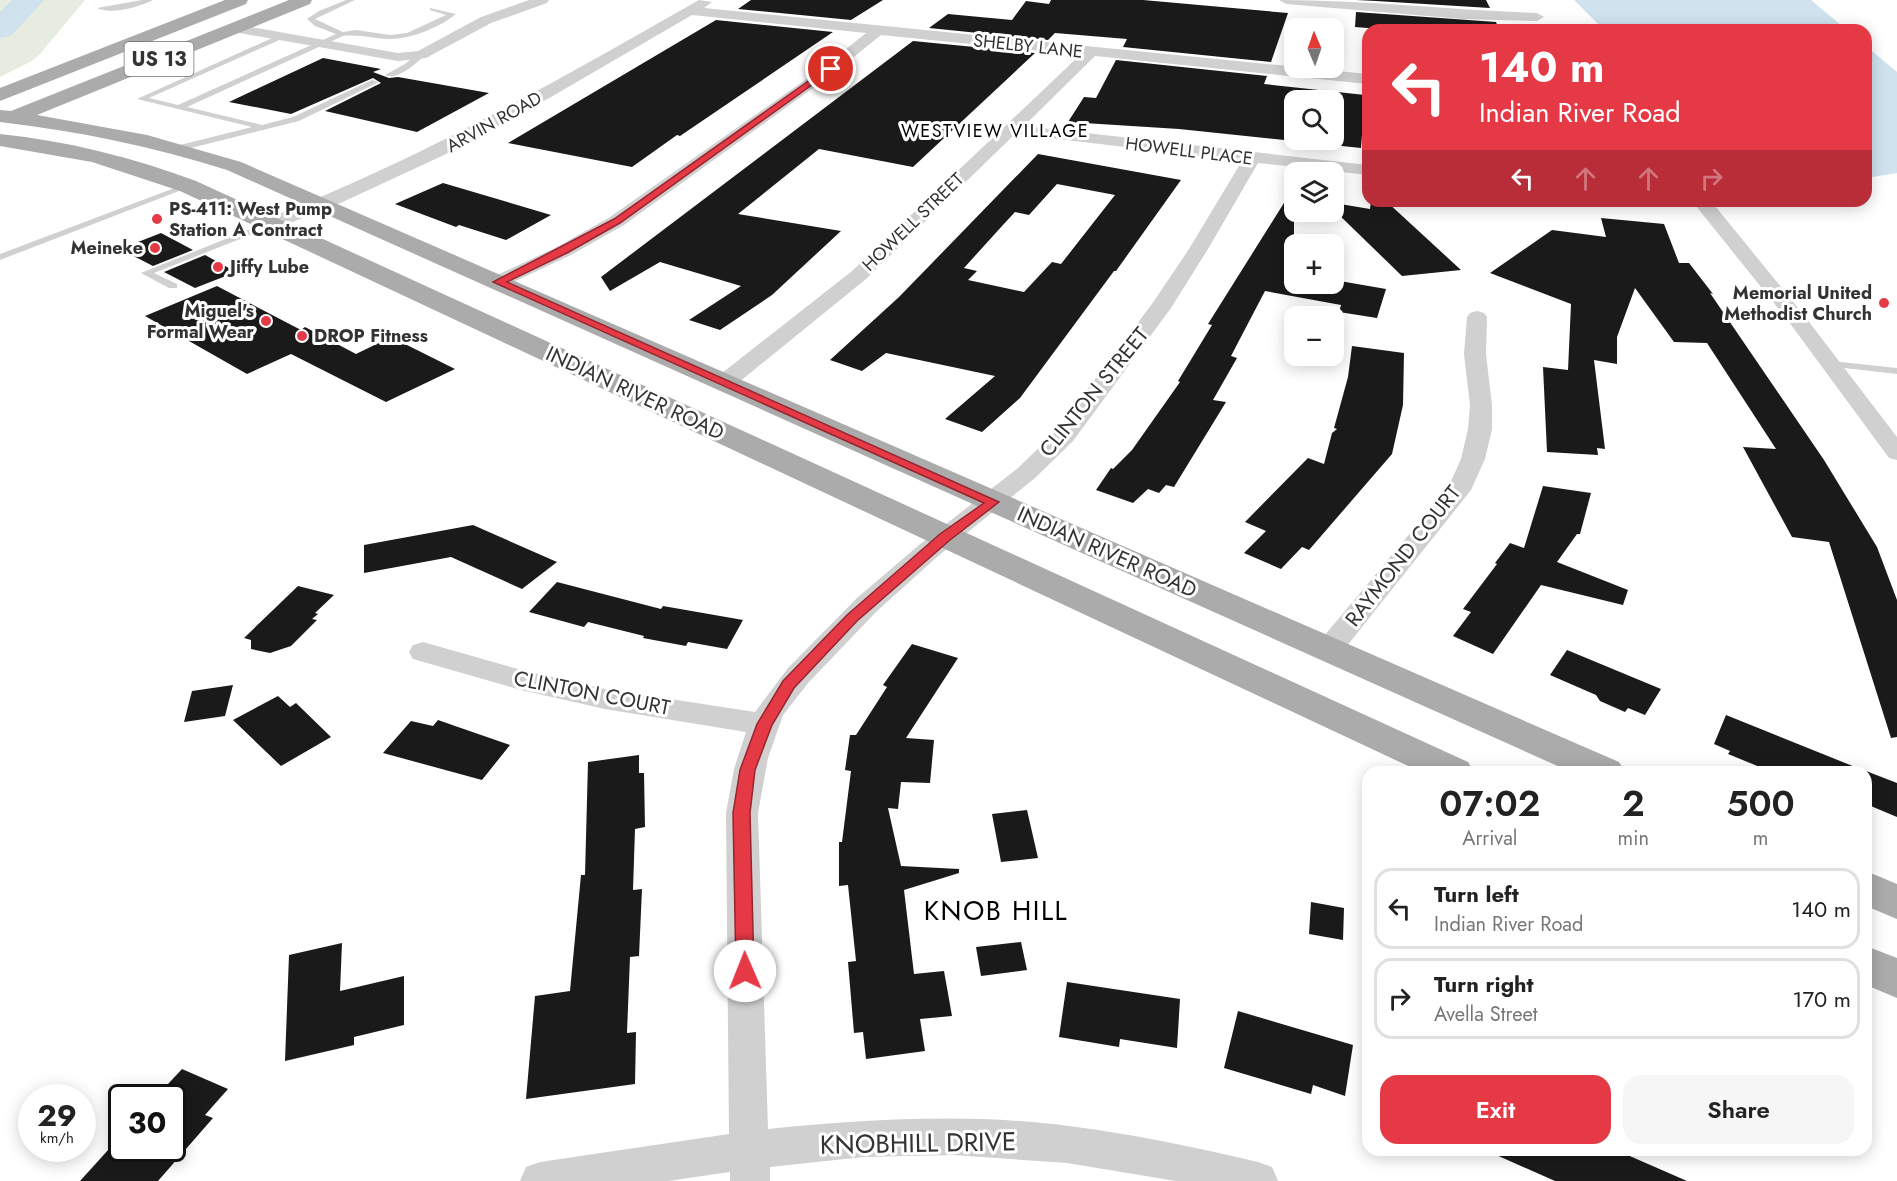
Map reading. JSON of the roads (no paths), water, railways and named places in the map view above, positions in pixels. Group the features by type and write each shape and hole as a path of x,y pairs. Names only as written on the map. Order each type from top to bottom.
{"main road":[{"name":"US 13","path":"0,95 240,0"},
{"name":"US 13","path":"4,119 304,0"},
{"name":"INDIAN RIVER ROAD","path":"4,119 103,131 179,148 234,166 1592,766"},
{"name":"INDIAN RIVER ROAD","path":"0,140 54,148 103,159 188,186 1442,766"},
{"path":"1872,891 1897,902"},
{"path":"1872,967 1897,979"}],"street":[{"path":"234,28 398,57 421,55 486,20 542,0"},
{"name":"ARVIN ROAD","path":"270,224 384,179 455,144 709,0"},
{"path":"1286,0 1429,13 1537,17"},
{"path":"1521,0 1542,24"},
{"name":"SHELBY LANE","path":"689,11 1362,78"},
{"path":"498,282 564,251 650,199 831,69 877,31"},
{"name":"HOWELL STREET","path":"725,382 859,275 1091,52"},
{"name":"HOWELL PLACE","path":"1011,129 1362,170"},
{"name":"CLINTON STREET","path":"749,1166 742,813 748,770 764,724 789,684 852,618 945,537 993,502 1053,448 1113,372 1172,291 1217,221 1252,158"},
{"path":"1706,207 1831,364 1897,453"},
{"name":"RAYMOND COURT","path":"1329,649 1459,490 1473,459 1480,429 1475,354 1477,317"},
{"name":"CLINTON COURT","path":"423,652 521,680 605,699 764,724"},
{"name":"KNOBHILL DRIVE","path":"540,1181 749,1166 863,1138 976,1138 1067,1144 1159,1158 1258,1181"}],"lane":[{"path":"100,8 123,7 150,0"},
{"path":"341,34 336,30 321,27 311,19 321,12 352,0"},
{"path":"181,107 341,34 356,32 390,37 409,35 453,14 432,9"},
{"path":"262,127 141,99 282,37"},
{"path":"389,75 408,66 421,55"},
{"path":"179,148 296,119 375,82"},
{"path":"0,257 188,186"},
{"path":"173,286 146,273 270,224"},
{"path":"1831,364 1897,371"}],"water":[{"path":"1574,0 1811,0 1840,24 1598,24"},
{"path":"1872,51 1897,72 1897,173 1872,177"}],"waterway":[{"path":"0,29 29,0"}],"place":[{"name":"PS-411: West Pump Station A Contract","path":"157,219"},
{"name":"Meineke","path":"155,248"},
{"name":"Jiffy Lube","path":"218,267"},
{"name":"Memorial United Methodist Church","path":"1884,303"},
{"name":"Miguel's Formal Wear","path":"266,321"},
{"name":"DROP Fitness","path":"302,336"}],"district":[{"name":"WESTVIEW VILLAGE","path":"995,131"},
{"name":"KNOB HILL","path":"996,911"}]}
